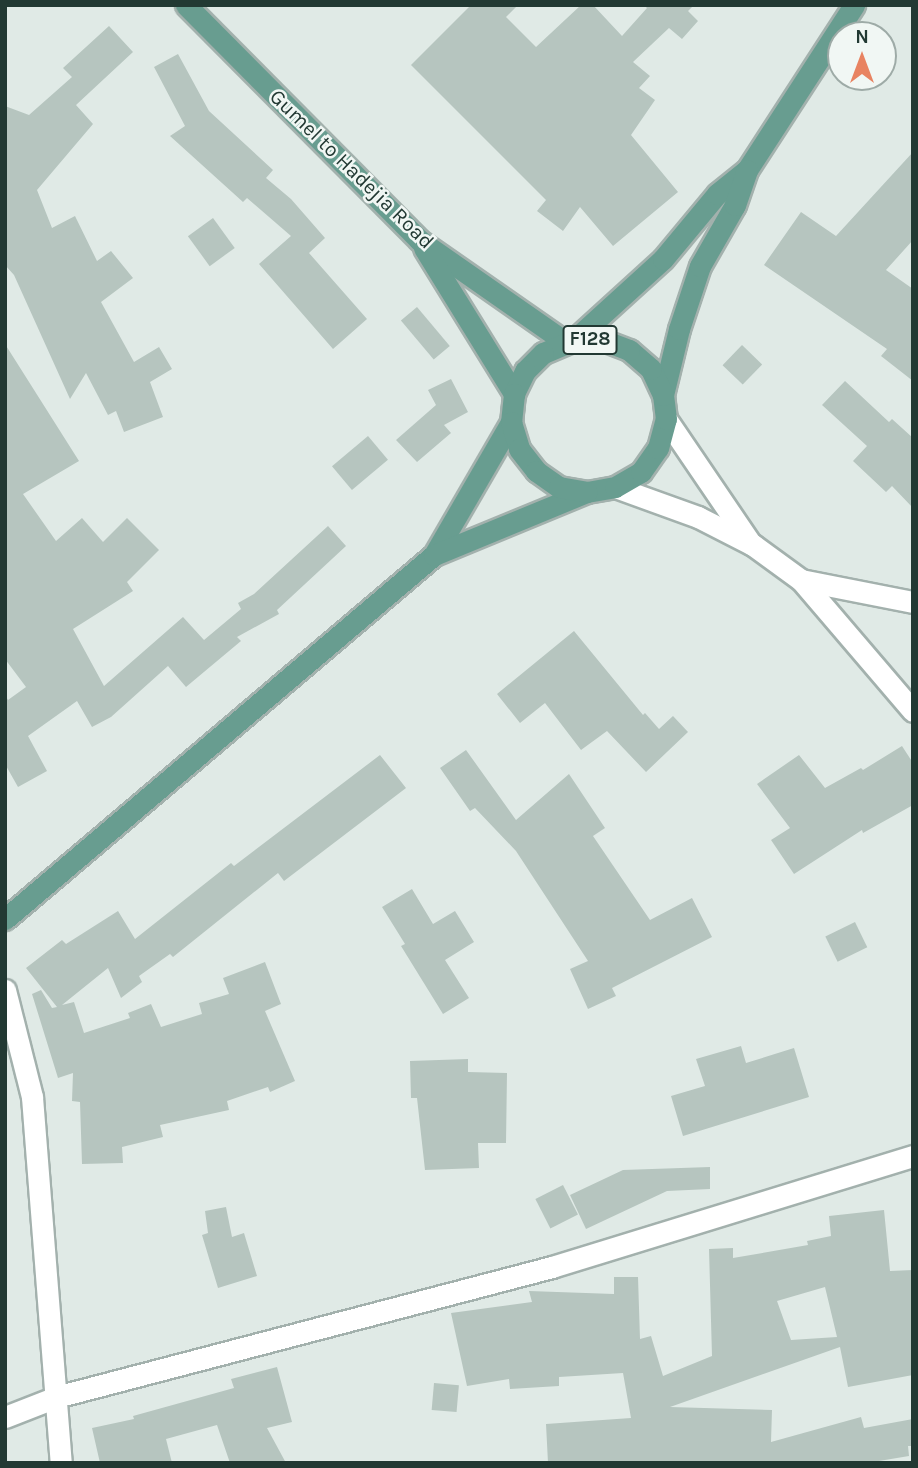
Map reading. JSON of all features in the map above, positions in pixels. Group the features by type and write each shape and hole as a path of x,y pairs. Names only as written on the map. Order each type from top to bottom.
{"main road":[{"name":"Gumel to Hadejia Road","path":"186,5 419,240 570,341"},
{"name":"F128","path":"663,395 679,329 700,266 735,205 747,170 853,5"},
{"name":"F128","path":"570,341 603,340 629,350 651,369 663,395 666,419 659,448 641,472 615,487 587,492 559,487 536,471 519,449 511,422 514,394 525,371 543,353 570,341 663,258 717,194 747,170"},
{"name":"F128","path":"419,240 514,394"},
{"path":"434,555 511,422"},
{"path":"5,919 434,555 587,492"}],"street":[{"path":"666,419 752,545"},
{"path":"615,487 698,517 752,545 801,580 913,711"},
{"path":"801,580 913,602"},
{"path":"5,990 32,1097 61,1463"},
{"path":"5,1418 57,1397 552,1267 913,1156"}],"building":[{"path":"471,5 518,5 506,17 536,47 581,5 593,5 622,36 647,8 644,5 694,5 688,11 698,21 682,39 669,28 633,62 650,76 639,88 655,100 631,135 678,192 613,246 580,207 563,231 537,211 546,200 411,65"},
{"path":"109,26 133,52 76,105 93,124 37,190 52,228 75,216 97,261 111,251 133,278 101,302 134,362 159,347 172,369 150,382 163,417 124,432 116,411 108,415 86,373 70,399 14,275 5,265 5,106 29,115 72,77 63,68"},
{"path":"178,54 209,111 273,170 266,178 291,199 325,238 309,253 367,319 333,349 259,264 291,236 247,198 243,202 170,136 185,126 154,67"},
{"path":"913,152 913,240 886,270 913,289 913,381 881,356 887,349 764,265 801,212 836,236"},
{"path":"213,218 235,248 210,266 188,236"},
{"path":"417,307 450,346 434,360 401,320"},
{"path":"5,344 79,461 23,494 56,541 82,518 103,542 127,518 159,550 127,582 133,591 73,629 104,686 183,617 204,640 241,609 238,603 254,594 328,526 346,546 277,610 279,614 237,637 241,641 186,687 168,666 111,717 92,727 77,701 28,736 47,771 18,787 5,764 5,695 8,700 26,687 5,659"},
{"path":"742,345 762,364 743,385 723,365"},
{"path":"451,379 468,412 444,425 451,433 417,462 396,440 436,405 428,390"},
{"path":"845,381 889,422 892,419 913,438 913,508 892,486 886,492 853,461 867,446 822,405"},
{"path":"368,436 388,460 352,490 332,466"},
{"path":"574,631 643,715 645,713 659,729 673,716 688,732 646,772 607,731 581,750 545,703 520,723 497,694"},
{"path":"902,746 913,763 913,805 863,833 862,830 794,874 771,840 790,828 757,784 799,755 825,788 861,768 863,770"},
{"path":"466,750 516,820 569,774 605,828 593,836 650,920 692,898 712,937 612,988 616,996 588,1009 570,969 588,961 516,851 475,808 470,811 440,768"},
{"path":"380,755 406,788 284,881 278,873 173,957 170,954 139,976 142,982 121,998 108,968 62,1005 74,1002 84,1033 130,1018 128,1013 151,1004 161,1027 202,1014 199,1003 229,994 223,978 265,962 281,1004 265,1011 295,1081 270,1092 268,1087 227,1101 229,1110 160,1125 163,1137 122,1147 123,1163 82,1164 80,1102 72,1101 73,1073 58,1078 32,994 41,990 52,1008 57,1007 26,968 62,940 66,944 118,911 135,939 231,863 234,866"},
{"path":"412,889 433,924 455,911 474,942 445,960 469,998 443,1014 401,946 405,944 382,907"},
{"path":"855,922 867,947 838,962 825,936"},
{"path":"741,1046 746,1063 794,1048 809,1097 683,1136 671,1096 705,1086 696,1059"},
{"path":"468,1059 468,1072 507,1073 506,1143 478,1143 479,1168 425,1170 417,1098 411,1098 410,1061"},
{"path":"710,1167 710,1189 667,1191 586,1229 570,1195 623,1170"},
{"path":"563,1185 578,1214 550,1228 535,1199"},
{"path":"226,1207 232,1237 244,1233 257,1276 218,1288 202,1235 208,1233 205,1211"},
{"path":"884,1210 890,1271 913,1270 913,1375 848,1387 840,1347 670,1407 772,1410 771,1442 861,1417 864,1428 913,1419 913,1446 908,1446 909,1456 867,1463 548,1463 546,1424 631,1418 623,1373 559,1377 559,1386 510,1389 509,1379 467,1386 451,1313 532,1302 529,1291 614,1294 614,1277 638,1277 640,1339 651,1336 663,1376 712,1356 709,1249 733,1248 733,1258 808,1245 807,1241 831,1236 829,1216","holes":["825,1287 837,1337 791,1340 777,1301"]},
{"path":"277,1367 292,1422 267,1428 286,1463 230,1463 217,1425 166,1439 172,1463 100,1463 92,1428 134,1419 133,1416 234,1388 231,1379"},
{"path":"434,1383 459,1385 457,1412 432,1410"}]}
